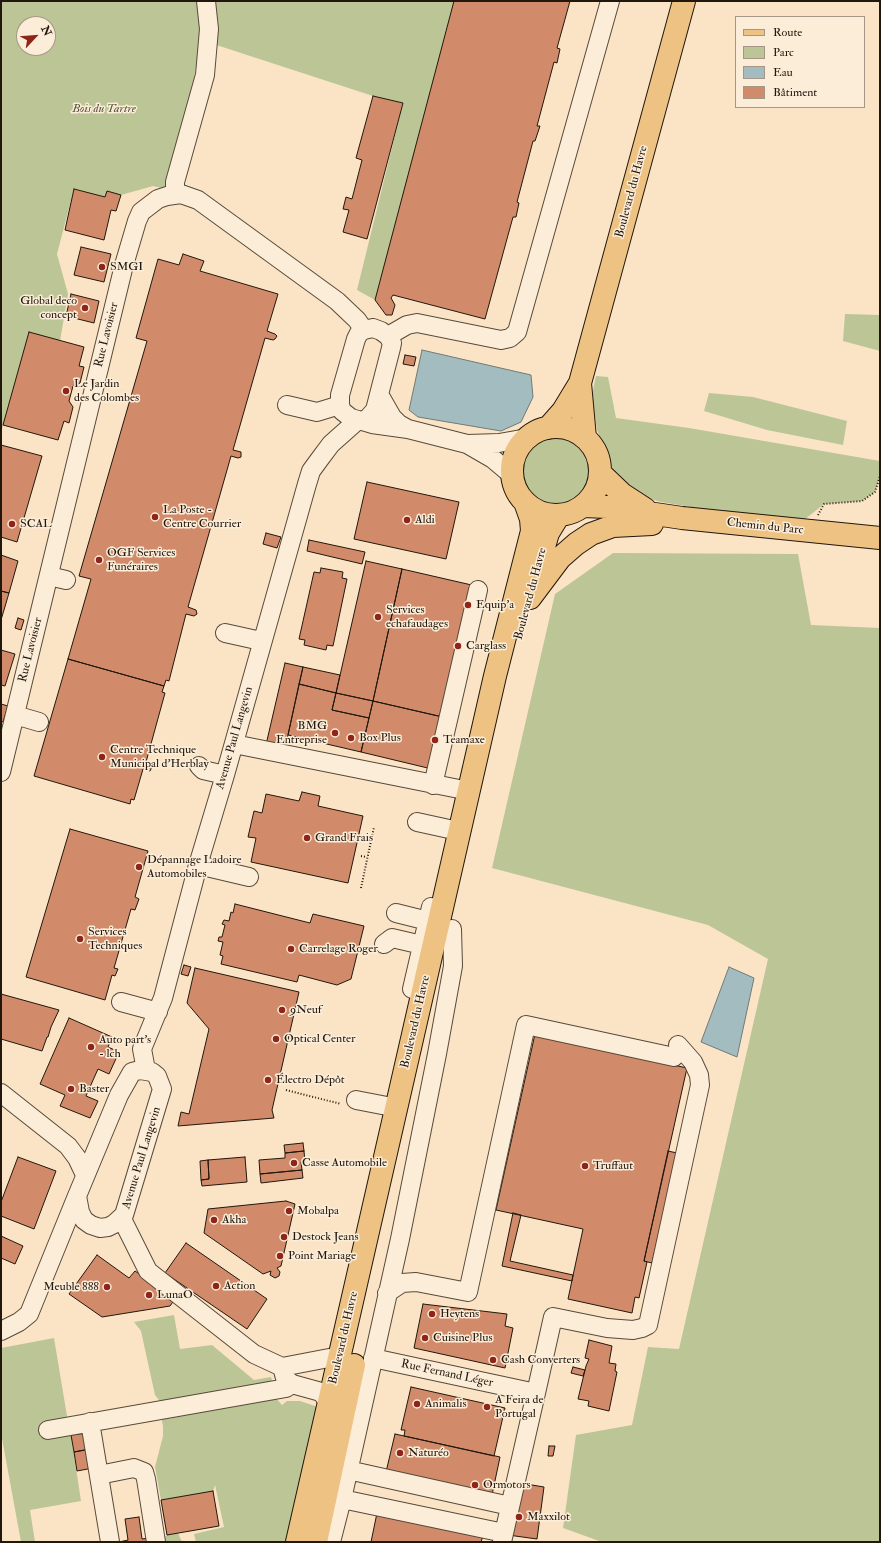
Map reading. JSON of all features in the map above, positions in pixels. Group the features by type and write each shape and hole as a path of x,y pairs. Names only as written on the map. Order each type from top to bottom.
{"main road":[{"name":"Boulevard du Havre","path":"548,428 563,411 580,383 684,1"},
{"name":"Boulevard du Havre","path":"580,383 585,438"},
{"name":"Boulevard du Havre","path":"556,427 572,430 585,438 596,453 600,473 599,483 590,499 576,511 559,515 544,514 537,511 525,502 518,493 512,475 512,467 521,444 527,438 540,430 556,427"},
{"name":"Chemin du Parc","path":"600,473 622,494 651,513"},
{"name":"Boulevard du Havre","path":"297,1542 325,1398 495,676 532,531 531,519 525,502"},
{"name":"Chemin du Parc","path":"583,506 608,507 730,523 880,538"},
{"name":"Boulevard du Havre","path":"316,1542 365,1312 512,667 548,533 559,515"},
{"path":"530,598 560,558 576,544 591,534 605,528 626,524 730,523"}],"street":[{"path":"206,1 208,29 205,75 175,182 175,194 186,195 198,200 337,301 358,320 364,330"},
{"path":"512,475 493,459 467,444 408,429 360,421 342,411 340,405 340,395 356,339 359,333 364,330 373,328 388,336 407,325 417,323 501,340 510,338 517,332 610,1"},
{"name":"Rue Lavoisier","path":"1,772 124,266 137,222 142,212 158,199 175,194"},
{"name":"Avenue Paul Langevin","path":"146,1070 142,1049 158,1012 198,865 234,744 261,641 311,471 331,444 360,421 372,415 380,396 391,348 392,343 388,336"},
{"path":"380,396 392,417 399,424 408,429"},
{"path":"287,406 317,412 340,405"},
{"path":"467,444 499,443 527,438"},
{"path":"49,576 66,580"},
{"path":"433,785 478,590"},
{"path":"225,633 261,641"},
{"path":"282,1367 285,1378 292,1384 325,1398 329,1358 449,829 480,698 485,686 495,676"},
{"path":"15,715 39,722"},
{"path":"234,744 459,789"},
{"path":"199,766 203,770 225,775"},
{"path":"417,822 449,829"},
{"path":"198,865 249,877"},
{"path":"396,913 428,921"},
{"path":"331,1542 342,1500 403,1223 453,966 452,929"},
{"path":"384,944 392,938 422,945"},
{"path":"121,1002 158,1012"},
{"path":"342,1500 503,1538 553,1317 607,1328 633,1330 648,1325 700,1085 699,1075 693,1062 676,1051 526,1025 468,1292 416,1282 402,1283 387,1293"},
{"name":"Avenue Paul Langevin","path":"1,1331 19,1322 29,1314 118,1095 132,1072 146,1070 152,1072 156,1076 162,1090 122,1219 108,1227 100,1228 91,1225 72,1234 56,1248"},
{"path":"1,1093 68,1146 77,1158 85,1174"},
{"path":"351,1103 387,1106"},
{"path":"77,1196 80,1212 84,1220 91,1225"},
{"path":"122,1219 148,1271 254,1354 282,1367 329,1358"},
{"name":"Rue Fernand Léger","path":"373,1358 536,1393"},
{"path":"48,1430 286,1388 292,1384"},
{"path":"90,1422 110,1542"},
{"path":"99,1475 134,1468 144,1472 156,1542"},
{"path":"348,1470 510,1506"}],"path":[{"path":"812,531 818,513 824,504 862,501 875,492 880,476"},
{"path":"361,888 374,827"},
{"path":"361,856 367,857"},
{"path":"286,1090 351,1103"}],"green space":[{"name":"Bois du Tartre","path":"1,1 454,1 375,300 357,290 403,103 373,96 201,40 173,191 153,186 121,195 105,197 74,189 57,254 68,294 60,341 29,332 1,433"},
{"path":"845,314 880,315 880,351 843,341"},
{"path":"596,376 608,377 616,418 689,428 880,461 880,476 875,492 862,501 824,504 804,520 703,509 661,502 638,495 615,475 597,430 592,395"},
{"path":"709,393 753,397 847,421 843,445 767,430 704,411"},
{"path":"556,436 576,442 586,452 592,472 586,492 576,502 556,508 536,502 526,492 520,472 526,452 536,442"},
{"path":"613,553 798,554 811,625 880,628 880,1542 602,1542 563,1528 576,1435 632,1425 648,1347 679,1349 768,959 708,925 492,868 555,594"},
{"path":"174,1315 180,1349 212,1345 254,1380 271,1377 273,1385 162,1404 155,1395 141,1331 134,1322"},
{"path":"54,1338 68,1422 68,1435 71,1435 81,1501 30,1510 35,1542 21,1542 1,1433 1,1348"},
{"path":"275,1397 282,1405 287,1401 300,1401 318,1407 288,1542 196,1542 194,1534 224,1527 215,1485 213,1491 161,1500 155,1467 163,1436 161,1417"},
{"path":"178,1533 182,1542 160,1542 160,1540 167,1535"}],"water":[{"path":"422,350 531,375 533,397 521,422 501,431 418,417 409,410"},
{"path":"729,967 754,978 737,1057 701,1042"}],"building":[{"path":"454,1 570,1 557,48 560,49 557,63 554,62 537,126 540,126 535,141 533,141 517,202 519,203 516,217 513,217 485,319 393,295 391,298 395,305 392,315 386,315 375,300"},
{"path":"373,96 403,103 367,239 343,232 349,210 343,209 346,197 352,199 362,160 356,158"},
{"path":"74,189 105,197 107,191 121,195 116,211 111,210 104,240 65,230"},
{"path":"81,247 111,254 104,282 74,275"},
{"name":"La Poste - Centre Courrier","path":"183,254 204,261 200,271 278,294 267,331 277,336 273,340 265,338 233,450 241,452 241,457 238,458 231,456 188,607 196,610 197,614 194,616 186,614 169,681 166,680 164,686 68,659 91,579 79,576 147,341 136,338 158,259 179,265"},
{"path":"71,294 99,301 94,323 66,316"},
{"path":"29,332 84,347 79,366 84,367 80,383 73,386 69,401 73,407 69,423 64,421 58,440 3,425"},
{"path":"405,355 416,357 414,366 403,364"},
{"path":"1,445 42,456 17,542 1,537"},
{"name":"Aldi","path":"367,482 459,502 446,559 354,539"},
{"path":"266,533 281,537 277,548 263,544"},
{"path":"309,540 365,552 362,564 307,551"},
{"path":"1,555 18,561 9,593 1,591"},
{"path":"366,561 402,569 373,701 336,693"},
{"path":"321,568 343,572 342,578 347,579 333,646 327,645 326,650 304,645 305,640 299,639 314,572 320,573"},
{"path":"402,569 476,586 447,718 373,701"},
{"path":"1,591 9,593 1,620"},
{"path":"18,618 24,620 21,630 15,628"},
{"path":"1,650 15,654 5,686 1,685"},
{"path":"68,659 164,686 162,692 165,693 146,762 152,767 150,771 143,769 134,800 131,799 130,804 34,776"},
{"path":"285,663 303,667 284,753 265,749"},
{"path":"303,667 340,675 336,693 299,684"},
{"path":"299,684 336,693 332,710 369,718 361,752 288,735"},
{"path":"336,693 373,701 369,718 332,710"},
{"path":"373,701 447,718 436,770 361,752"},
{"path":"1,704 8,706 3,722 1,721"},
{"path":"302,792 320,796 318,806 363,816 348,883 251,862 256,838 248,837 254,811 262,813 266,794 299,801"},
{"name":"Services Techniques","path":"70,829 148,851 135,897 139,899 135,910 131,909 114,968 118,969 115,976 112,975 105,1000 26,977"},
{"name":"Carrelage Roger","path":"235,904 310,923 313,914 364,926 351,979 337,985 299,975 297,982 221,964 223,956 220,955 223,942 218,941 219,937 222,937 225,925 222,924 224,920 229,921"},
{"path":"184,965 191,967 188,976 181,974"},
{"path":"195,968 299,992 272,1110 274,1118 178,1126 181,1112 189,1114 209,1029 187,1003"},
{"path":"1,994 59,1010 42,1051 1,1039"},
{"path":"69,1018 112,1037 108,1047 119,1052 109,1074 98,1069 86,1096 98,1101 90,1118 60,1106 65,1095 40,1084"},
{"name":"Truffaut","path":"535,1034 687,1068 644,1261 647,1262 639,1298 635,1297 632,1313 568,1299 583,1229 496,1210"},
{"path":"303,1143 304,1151 285,1153 284,1145"},
{"path":"304,1151 305,1162 301,1162 302,1170 260,1174 259,1160 285,1158 285,1153"},
{"path":"668,1151 677,1153 652,1263 644,1261"},
{"path":"18,1157 56,1171 34,1229 1,1216 1,1202"},
{"path":"245,1157 247,1182 202,1186 201,1180 209,1179 208,1160"},
{"path":"208,1160 209,1179 201,1180 200,1161"},
{"path":"302,1170 303,1178 261,1183 260,1174"},
{"path":"286,1201 295,1204 281,1266 277,1268 280,1272 279,1276 275,1278 270,1275 271,1271 263,1274 204,1233 208,1209"},
{"path":"513,1213 521,1215 510,1261 573,1275 572,1281 502,1266"},
{"path":"1,1236 23,1246 15,1264 1,1258"},
{"name":"Action","path":"186,1243 267,1299 247,1329 165,1273"},
{"path":"97,1255 129,1278 135,1271 175,1299 170,1306 102,1317 69,1294"},
{"path":"423,1304 507,1314 505,1326 513,1328 505,1368 414,1348"},
{"path":"589,1340 612,1346 609,1363 616,1364 615,1371 617,1372 609,1411 588,1406 589,1401 578,1399 589,1359 585,1358"},
{"path":"573,1367 585,1370 583,1376 571,1373"},
{"path":"411,1387 505,1408 494,1456 404,1436 405,1430 401,1430"},
{"path":"87,1433 90,1449 74,1452 71,1435"},
{"path":"395,1434 500,1457 492,1495 386,1472"},
{"path":"549,1446 555,1446 553,1456 548,1456"},
{"path":"90,1449 93,1468 77,1471 74,1452"},
{"path":"520,1483 544,1487 537,1539 508,1535"},
{"path":"213,1491 219,1526 167,1535 161,1500"},
{"path":"377,1513 483,1536 481,1542 371,1542"},
{"path":"139,1517 142,1539 150,1538 151,1542 119,1542 128,1540 125,1519"}],"place":[{"name":"SMGI","path":"102,267"},
{"name":"Global deco concept","path":"85,308"},
{"name":"Le Jardin des Colombes","path":"66,391"},
{"name":"La Poste - Centre Courrier","path":"155,517"},
{"name":"Aldi","path":"407,520"},
{"name":"SCAL","path":"12,524"},
{"name":"OGF Services Funéraires","path":"99,560"},
{"name":"Equip'a","path":"468,605"},
{"name":"Services echafaudages","path":"378,617"},
{"name":"Carglass","path":"458,646"},
{"name":"BMG Entreprise","path":"335,733"},
{"name":"Box Plus","path":"351,738"},
{"name":"Teamaxe","path":"435,740"},
{"name":"Centre Technique Municipal d'Herblay","path":"102,757"},
{"name":"Grand Frais","path":"307,838"},
{"name":"Dépannage Ladoire Automobiles","path":"139,867"},
{"name":"Services Techniques","path":"80,939"},
{"name":"Carrelage Roger","path":"291,949"},
{"name":"9Neuf","path":"282,1010"},
{"name":"Optical Center","path":"276,1039"},
{"name":"Auto part's - lch","path":"91,1047"},
{"name":"Électro Dépôt","path":"268,1080"},
{"name":"Baster","path":"71,1089"},
{"name":"Casse Automobile","path":"294,1163"},
{"name":"Truffaut","path":"585,1166"},
{"name":"Mobalpa","path":"289,1211"},
{"name":"Akha","path":"214,1220"},
{"name":"Destock Jeans","path":"284,1237"},
{"name":"Point Mariage","path":"280,1256"},
{"name":"Action","path":"216,1286"},
{"name":"Meuble 888","path":"107,1287"},
{"name":"LunaO","path":"149,1295"},
{"name":"Heytens","path":"432,1314"},
{"name":"Cuisine Plus","path":"425,1338"},
{"name":"Cash Converters","path":"493,1360"},
{"name":"Animalis","path":"417,1404"},
{"name":"A Feira de Portugal","path":"487,1407"},
{"name":"Naturéo","path":"400,1453"},
{"name":"Ormotors","path":"475,1485"},
{"name":"Maxxilot","path":"519,1517"}]}
